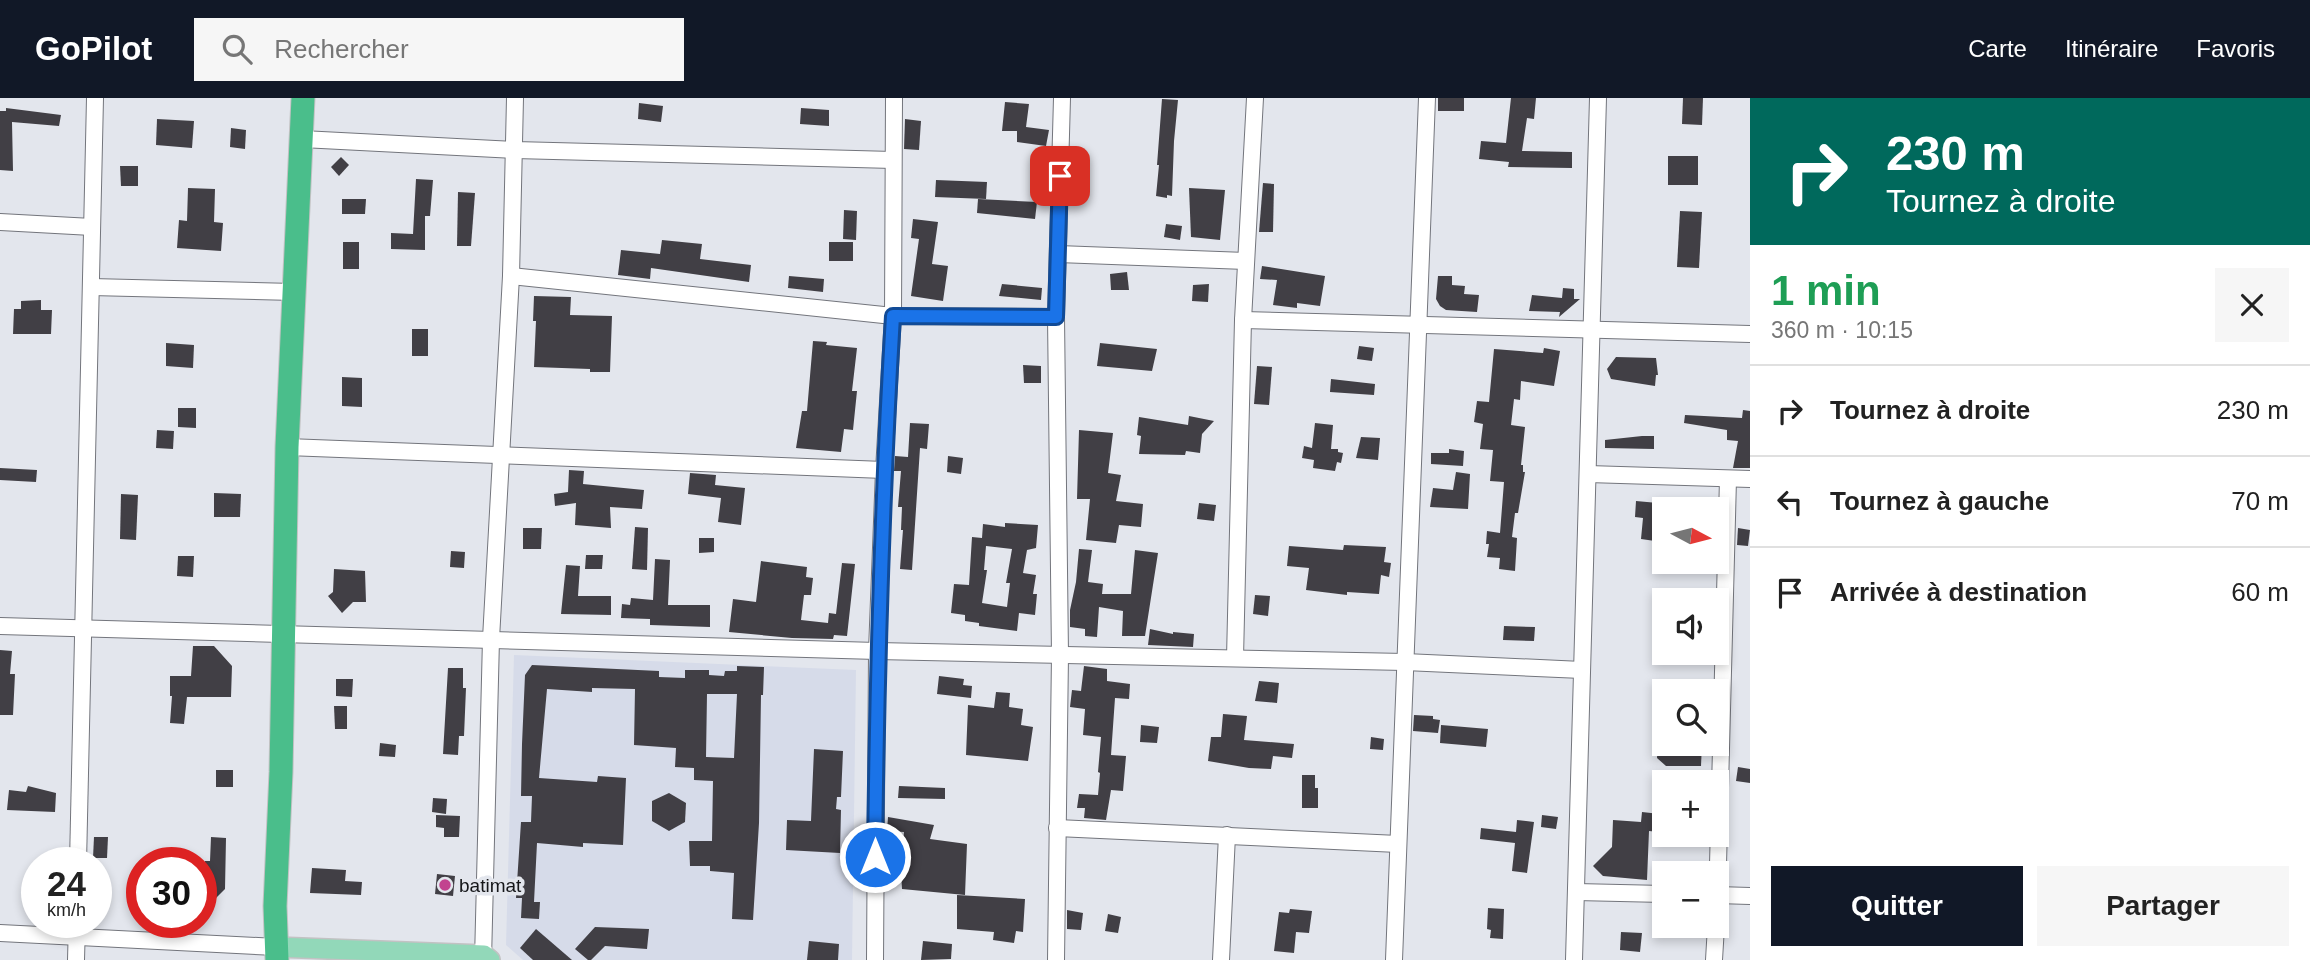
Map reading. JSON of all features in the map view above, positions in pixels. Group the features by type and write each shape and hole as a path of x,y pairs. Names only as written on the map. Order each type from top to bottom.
{"highway":[{"path":"277,954 275,906 287,447 303,98"}],"main road":[{"path":"277,954 486,958"}],"street":[{"path":"78,847 95,98"},
{"path":"486,958 491,639 511,276 515,98"},
{"path":"875,960 877,651 893,316 894,98"},
{"path":"1056,960 1060,655 1056,317 1062,98"},
{"path":"1235,658 1243,320 1255,98"},
{"path":"1394,960 1427,98"},
{"path":"1574,960 1598,98"},
{"path":"302,139 515,150 893,160"},
{"path":"0,222 92,227"},
{"path":"1058,254 1246,261"},
{"path":"511,276 893,316 1056,317"},
{"path":"91,287 294,292"},
{"path":"1243,320 1750,334"},
{"path":"287,447 884,470"},
{"path":"1588,474 1750,480"},
{"path":"1718,861 1728,479"},
{"path":"0,626 877,651 1405,662 1582,670"},
{"path":"1057,828 1398,844"},
{"path":"1221,960 1227,835"},
{"path":"1576,891 1652,894"},
{"path":"1729,895 1750,896"},
{"path":"0,933 21,932"},
{"path":"112,933 277,954"},
{"path":"76,960 77,938"},
{"path":"1714,960 1715,938"}],"shaded area":[{"path":"514,655 856,670 852,960 523,960 506,945"}],"building":[{"path":"1438,98 1464,98 1464,111 1438,111"},
{"path":"1511,98 1536,98 1534,119 1527,118 1522,151 1572,152 1572,168 1508,167 1509,162 1479,159 1481,141 1506,143"},
{"path":"1683,98 1703,98 1702,125 1682,124"},
{"path":"1162,99 1178,100 1172,196 1167,195 1167,198 1156,196"},
{"path":"1005,102 1029,104 1026,127 1049,130 1046,146 1017,142 1017,131 1002,131"},
{"path":"639,103 663,106 661,122 638,119"},
{"path":"6,108 61,115 59,126 12,122 13,171 0,170 0,111 6,111"},
{"path":"801,108 829,110 829,126 800,124"},
{"path":"157,119 194,121 192,148 156,145"},
{"path":"905,119 921,121 919,150 904,149"},
{"path":"231,128 246,130 245,149 230,147"},
{"path":"1668,156 1698,156 1698,185 1668,185"},
{"path":"341,157 349,165 339,176 331,167"},
{"path":"120,166 138,166 138,186 121,186"},
{"path":"416,179 433,180 430,216 425,216 425,250 391,249 391,233 413,234"},
{"path":"936,180 987,182 986,199 935,197"},
{"path":"1263,183 1274,184 1273,232 1259,232"},
{"path":"188,188 215,189 214,222 223,223 221,251 177,248 179,220 187,221"},
{"path":"1189,188 1225,190 1220,240 1191,237"},
{"path":"458,192 475,193 471,246 457,246"},
{"path":"342,199 366,199 365,214 342,214"},
{"path":"978,199 1037,202 1035,219 977,213"},
{"path":"844,210 857,211 856,240 843,239"},
{"path":"1680,211 1702,212 1699,268 1677,267"},
{"path":"913,219 938,222 932,264 948,266 943,301 911,296 919,239 911,238"},
{"path":"1166,224 1182,226 1180,240 1164,237"},
{"path":"662,240 702,244 700,259 751,265 749,282 651,268 650,279 618,275 621,250 660,254"},
{"path":"343,242 359,242 359,269 343,269"},
{"path":"829,242 853,242 853,261 829,261"},
{"path":"1262,266 1325,276 1320,306 1297,303 1297,308 1273,305 1277,280 1260,279"},
{"path":"1127,272 1129,290 1111,290 1110,274"},
{"path":"789,276 824,279 823,292 788,288"},
{"path":"1438,276 1452,276 1452,285 1465,286 1464,294 1479,295 1477,312 1446,310 1440,306 1436,299"},
{"path":"1002,284 1042,288 1041,300 999,296"},
{"path":"1209,284 1208,302 1192,301 1193,285"},
{"path":"1563,288 1574,289 1574,299 1580,299 1559,317 1560,312 1529,311 1532,295 1562,298"},
{"path":"534,296 571,297 570,315 612,316 610,372 534,367"},
{"path":"41,300 41,310 52,310 51,334 13,334 14,309 21,309 21,301"},
{"path":"412,329 428,329 428,356 412,356"},
{"path":"813,341 857,348 852,391 857,391 853,430 844,429 841,452 796,448 802,411 807,411"},
{"path":"166,343 194,345 193,368 166,366"},
{"path":"1100,343 1157,349 1152,371 1097,366"},
{"path":"1359,346 1374,348 1372,361 1357,359"},
{"path":"1544,348 1560,351 1554,386 1521,381 1520,400 1514,399 1511,425 1525,427 1521,465 1525,472 1512,537 1517,538 1515,571 1499,569 1500,558 1487,557 1489,544 1486,544 1487,531 1500,533 1504,482 1490,481 1493,450 1480,449 1483,424 1474,422 1477,401 1489,402 1494,349 1543,353"},
{"path":"1616,357 1656,358 1658,375 1655,386 1611,379 1607,369"},
{"path":"1023,365 1041,366 1041,383 1024,383"},
{"path":"1257,366 1272,367 1269,405 1254,404"},
{"path":"342,377 362,378 362,407 342,406"},
{"path":"1331,379 1375,384 1374,395 1330,392"},
{"path":"178,408 196,408 196,428 178,427"},
{"path":"1743,410 1750,411 1750,468 1733,468 1738,441 1727,440 1727,430 1684,423 1685,415 1742,418"},
{"path":"1189,416 1214,421 1202,434 1200,453 1186,451 1185,455 1139,454 1139,417 1188,425"},
{"path":"910,423 929,424 927,449 920,448 912,570 900,569 903,530 902,507 898,507 901,471 894,471 895,456 908,457"},
{"path":"1315,423 1333,425 1331,449 1338,449 1338,452 1343,453 1341,463 1337,462 1335,471 1313,468 1314,460 1302,458 1304,446 1312,448"},
{"path":"157,430 174,431 173,449 156,448"},
{"path":"1079,430 1113,433 1108,473 1121,475 1116,501 1143,504 1141,527 1119,525 1116,543 1086,540 1090,499 1077,499"},
{"path":"1654,436 1654,449 1605,448 1605,440"},
{"path":"1361,437 1380,438 1378,460 1356,458"},
{"path":"1449,449 1464,451 1463,466 1431,464 1431,453 1449,453"},
{"path":"948,456 963,458 961,474 947,472"},
{"path":"0,468 37,470 36,482 0,480"},
{"path":"569,470 584,471 583,484 644,490 642,509 610,507 611,528 575,525 576,503 555,506 554,494 568,492"},
{"path":"1456,472 1470,474 1468,509 1430,507 1433,488 1453,490"},
{"path":"690,473 716,475 715,485 745,488 741,525 718,522 721,498 688,494"},
{"path":"214,493 241,494 240,517 214,517"},
{"path":"121,494 138,495 136,540 120,539"},
{"path":"1636,501 1652,502 1652,541 1641,539 1643,518 1635,517"},
{"path":"1199,503 1216,505 1214,521 1197,519"},
{"path":"1005,523 1038,525 1036,548 1027,550 1023,573 1036,575 1033,594 1037,594 1035,615 1019,613 1017,631 979,626 979,623 965,621 965,615 951,613 954,584 969,585 972,537 982,538 983,524 1005,527","holes":["986,546 1012,549 1006,583 1010,583 1007,607 982,603 987,570 984,570"]},
{"path":"635,527 648,528 647,570 632,569"},
{"path":"523,528 542,528 541,549 523,549"},
{"path":"1738,528 1750,530 1748,546 1737,545"},
{"path":"699,538 714,538 714,552 699,553"},
{"path":"1344,545 1386,547 1384,562 1391,563 1389,577 1381,575 1379,594 1347,592 1347,595 1306,590 1309,568 1287,566 1289,546 1343,550"},
{"path":"1079,549 1092,550 1088,582 1103,584 1102,594 1131,594 1135,550 1158,553 1145,636 1122,636 1123,611 1099,607 1097,637 1085,636 1085,629 1070,627"},
{"path":"451,551 465,552 464,568 450,567"},
{"path":"586,555 603,555 602,569 585,569"},
{"path":"178,556 194,556 193,577 177,576"},
{"path":"655,559 670,560 668,605 710,605 710,627 650,625 650,619 621,618 622,604 630,605 631,598 653,600"},
{"path":"761,561 807,567 806,577 813,578 811,595 804,595 801,620 828,623 829,613 836,614 842,563 855,564 847,636 834,635 833,639 792,638 729,632 733,599 756,602"},
{"path":"566,565 580,566 578,596 611,596 611,615 561,614"},
{"path":"334,569 365,571 366,602 353,602 342,613 328,596 333,592"},
{"path":"1255,595 1270,596 1268,616 1253,614"},
{"path":"1504,626 1535,627 1534,641 1503,640"},
{"path":"1150,629 1173,634 1194,634 1193,647 1148,645"},
{"path":"193,646 214,646 232,666 231,697 187,697 184,724 170,723 170,676 191,676"},
{"path":"0,650 12,651 10,674 15,674 13,715 0,715"},
{"path":"532,665 659,671 659,677 685,678 685,670 709,670 709,675 724,676 725,671 737,671 737,666 764,667 753,920 732,919 734,873 710,871 710,866 690,866 689,841 712,841 713,781 694,780 694,768 675,767 676,748 634,745 635,689 592,688 592,692 547,689 539,778 597,782 598,776 626,778 623,845 583,843 583,847 537,843 534,902 540,902 539,919 521,918 522,898 516,898 521,822 531,822 532,796 521,796 525,675","holes":["707,694 737,694 734,758 706,757"]},
{"path":"1084,666 1107,669 1107,681 1130,684 1129,699 1115,698 1111,755 1126,756 1123,791 1111,790 1106,820 1084,818 1085,808 1077,808 1079,794 1098,795 1100,773 1101,737 1083,735 1085,709 1070,707 1072,690 1081,691"},
{"path":"448,668 463,668 463,688 466,688 464,736 459,736 458,755 443,754"},
{"path":"939,676 964,679 963,685 972,686 971,698 937,694"},
{"path":"336,679 353,679 352,697 336,696"},
{"path":"1259,681 1279,683 1277,703 1255,701"},
{"path":"996,692 1010,693 1009,707 1023,709 1021,725 1033,727 1028,761 966,755 968,705 994,708"},
{"path":"334,706 347,706 347,729 335,729"},
{"path":"1223,714 1247,716 1244,740 1294,744 1292,758 1273,756 1271,769 1208,761 1211,737 1221,737"},
{"path":"1414,715 1433,716 1433,719 1440,720 1438,733 1413,731"},
{"path":"1141,725 1159,727 1157,743 1140,742"},
{"path":"1441,725 1488,729 1486,747 1440,743"},
{"path":"1371,737 1384,739 1383,750 1370,749"},
{"path":"380,743 396,745 395,757 379,756"},
{"path":"814,749 843,751 841,797 837,797 836,809 841,810 840,853 786,850 787,820 811,821"},
{"path":"1701,756 1701,766 1666,766 1657,758"},
{"path":"1738,767 1750,769 1750,783 1736,781"},
{"path":"216,770 233,770 233,787 216,787"},
{"path":"1302,775 1315,775 1318,808 1302,808"},
{"path":"28,786 56,793 55,812 7,810 9,790 26,792"},
{"path":"899,786 945,788 945,799 898,798"},
{"path":"669,793 686,803 685,822 669,831 652,821 652,801"},
{"path":"433,798 447,799 446,814 432,812"},
{"path":"1642,812 1652,813 1647,880 1603,876 1593,866 1612,847 1613,820 1641,822"},
{"path":"436,815 460,816 459,837 444,837 444,828 436,827"},
{"path":"1542,815 1558,817 1556,829 1541,827"},
{"path":"888,817 934,825 930,839 967,844 965,895 902,889 904,832 887,831"},
{"path":"1517,820 1534,822 1527,873 1512,871 1515,843 1480,839 1481,828 1516,832"},
{"path":"94,837 108,837 108,847 94,847"},
{"path":"211,837 226,838 225,889 217,897 217,847 211,847"},
{"path":"312,868 346,870 345,881 362,882 361,895 310,893"},
{"name":"batimat","path":"437,874 455,876 453,896 435,894"},
{"path":"957,895 1025,899 1023,932 1016,931 1014,943 993,940 994,932 957,929"},
{"path":"1488,908 1504,909 1503,939 1490,938 1491,930 1487,929"},
{"path":"1290,909 1312,911 1309,933 1296,932 1294,953 1274,951 1279,912 1289,913"},
{"path":"1067,910 1083,913 1081,930 1067,929"},
{"path":"1108,914 1121,917 1118,933 1105,931"},
{"path":"595,927 649,929 647,949 605,946 588,960 575,949"},
{"path":"536,929 572,960 533,960 520,948"},
{"path":"1621,932 1642,933 1640,952 1620,950"},
{"path":"809,941 839,944 838,960 807,960"},
{"path":"923,941 952,944 951,959 921,960"}],"place":[{"name":"batimat","path":"445,885"}],"route":[{"path":"875,857 877,651 893,316 1056,317 1060,176"}]}
